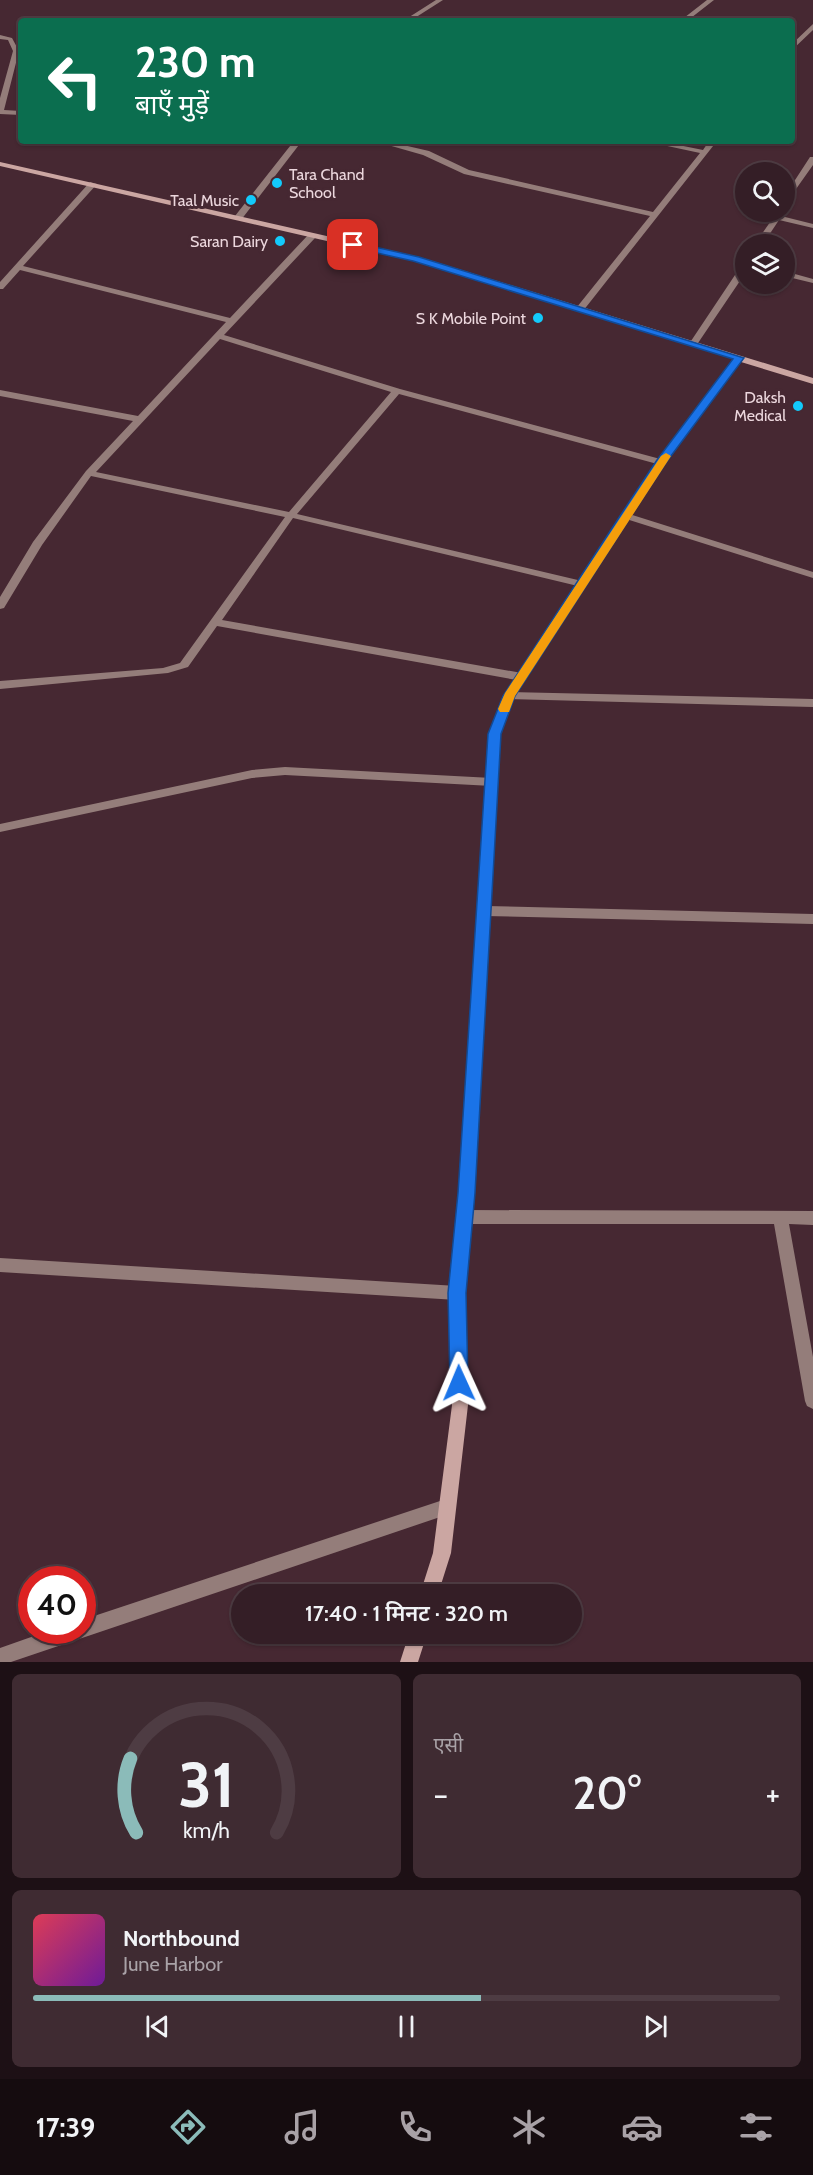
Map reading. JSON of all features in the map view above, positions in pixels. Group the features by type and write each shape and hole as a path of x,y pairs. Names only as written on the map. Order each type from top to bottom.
{"street":[{"path":"411,18 440,0"},
{"path":"687,18 711,0"},
{"path":"795,45 813,26"},
{"path":"0,37 10,39 16,51 0,112 18,113"},
{"path":"238,218 296,144"},
{"path":"390,144 426,153 467,172 656,215"},
{"path":"663,144 704,152"},
{"path":"580,309 711,144"},
{"path":"795,187 813,159"},
{"path":"0,164 416,259 813,381"},
{"path":"0,287 93,184"},
{"path":"795,220 813,226"},
{"path":"0,606 37,544 88,473 312,236"},
{"path":"18,267 231,321"},
{"path":"795,276 813,281"},
{"path":"693,344 735,281"},
{"path":"218,336 397,391 661,462"},
{"path":"432,1584 442,1553 460,1405 457,1293 465,1217 495,734 509,696 661,462 739,358"},
{"path":"0,685 164,671 184,665 291,515 397,391"},
{"path":"0,393 139,419"},
{"path":"88,473 291,515 582,584"},
{"path":"626,516 813,575"},
{"path":"215,621 522,677"},
{"path":"509,696 813,703"},
{"path":"0,828 252,774 285,771 492,782"},
{"path":"485,911 813,919"},
{"path":"465,1217 813,1218"},
{"path":"780,1218 813,1401"},
{"path":"0,1265 457,1293"},
{"path":"96,1625 446,1507"},
{"path":"0,1657 39,1644"},
{"path":"409,1662 415,1644"}],"slow traffic":[{"path":"504,709 509,696 666,456"}],"place":[{"name":"Tara Chand School","path":"277,183"},
{"name":"Taal Music","path":"251,200"},
{"name":"Saran Dairy","path":"280,241"},
{"name":"S K Mobile Point","path":"538,318"},
{"name":"Daksh Medical","path":"798,406"}],"route":[{"path":"353,245 416,259 739,358 661,462 509,696 495,734 467,1193 457,1293 459,1383"}]}
